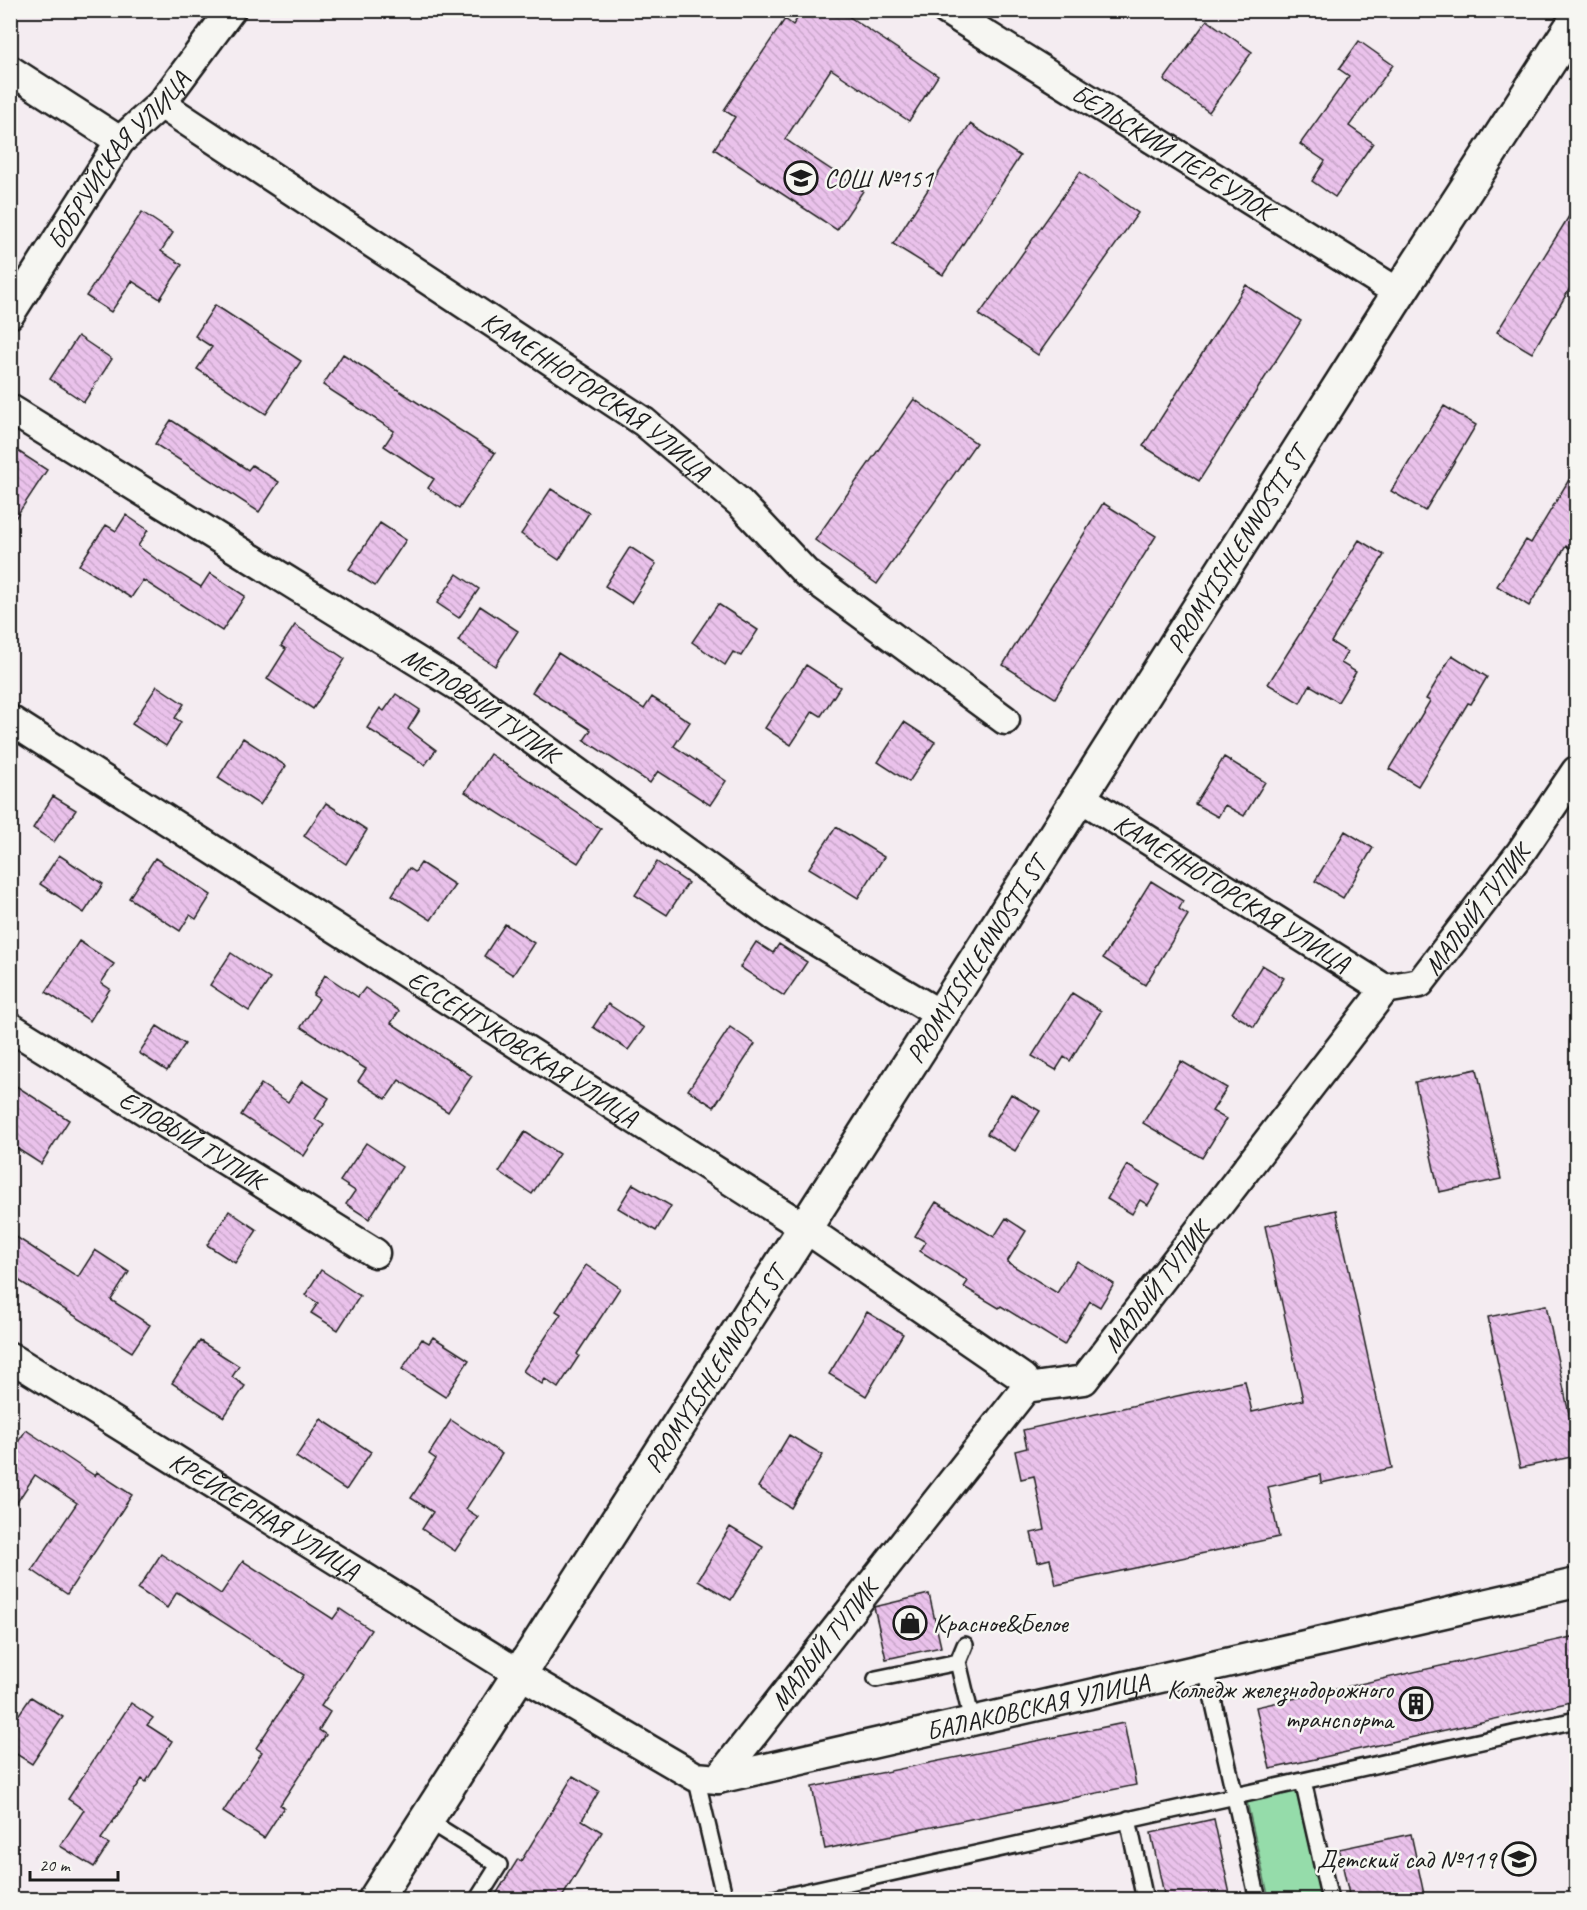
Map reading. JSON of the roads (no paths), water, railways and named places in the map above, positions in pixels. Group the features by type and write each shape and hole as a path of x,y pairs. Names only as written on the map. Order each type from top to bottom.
{"main road":[{"name":"PROMYISHLENNOSTI ST","path":"375,1899 1576,20"}],"street":[{"name":"БОБРУЙСКАЯ УЛИЦА","path":"10,314 120,141 161,104 231,10"},
{"name":"БЕЛЬСКИЙ ПЕРЕУЛОК","path":"946,10 1400,293"},
{"path":"10,70 120,141"},
{"name":"КАМЕННОГОРСКАЯ УЛИЦА","path":"161,104 644,422 740,503 806,573 1005,720"},
{"name":"МЕЛОВЫЙ ТУПИК","path":"10,409 464,690 774,916 941,1015"},
{"name":"ЕССЕНТУКОВСКАЯ УЛИЦА","path":"10,720 805,1228 1023,1378 1026,1388"},
{"name":"МАЛЫЙ ТУПИК","path":"707,1778 1026,1388 1084,1380 1385,989 1420,983 1521,852 1576,771"},
{"name":"КАМЕННОГОРСКАЯ УЛИЦА","path":"1080,797 1385,989"},
{"name":"ЕЛОВЫЙ ТУПИК","path":"10,1027 375,1253"},
{"name":"КРЕЙСЕРНАЯ УЛИЦА","path":"10,1357 518,1673"},
{"name":"БАЛАКОВСКАЯ УЛИЦА","path":"707,1778 972,1721 1576,1583"},
{"path":"518,1673 707,1778"}],"lane":[{"path":"965,1645 958,1662 972,1721"},
{"path":"876,1679 958,1662"},
{"path":"1206,1668 1258,1899"},
{"path":"769,1899 1576,1720"},
{"path":"707,1778 725,1899"},
{"path":"1303,1781 1330,1899"},
{"path":"427,1820 499,1865 477,1899"},
{"path":"1128,1820 1145,1899"}],"place":[{"name":"СОШ №151","path":"801,178"},
{"name":"Красное&Белое","path":"910,1623"},
{"name":"Колледж железнодорожного транспорта","path":"1416,1704"},
{"name":"Детский сад №119","path":"1519,1859"}]}
